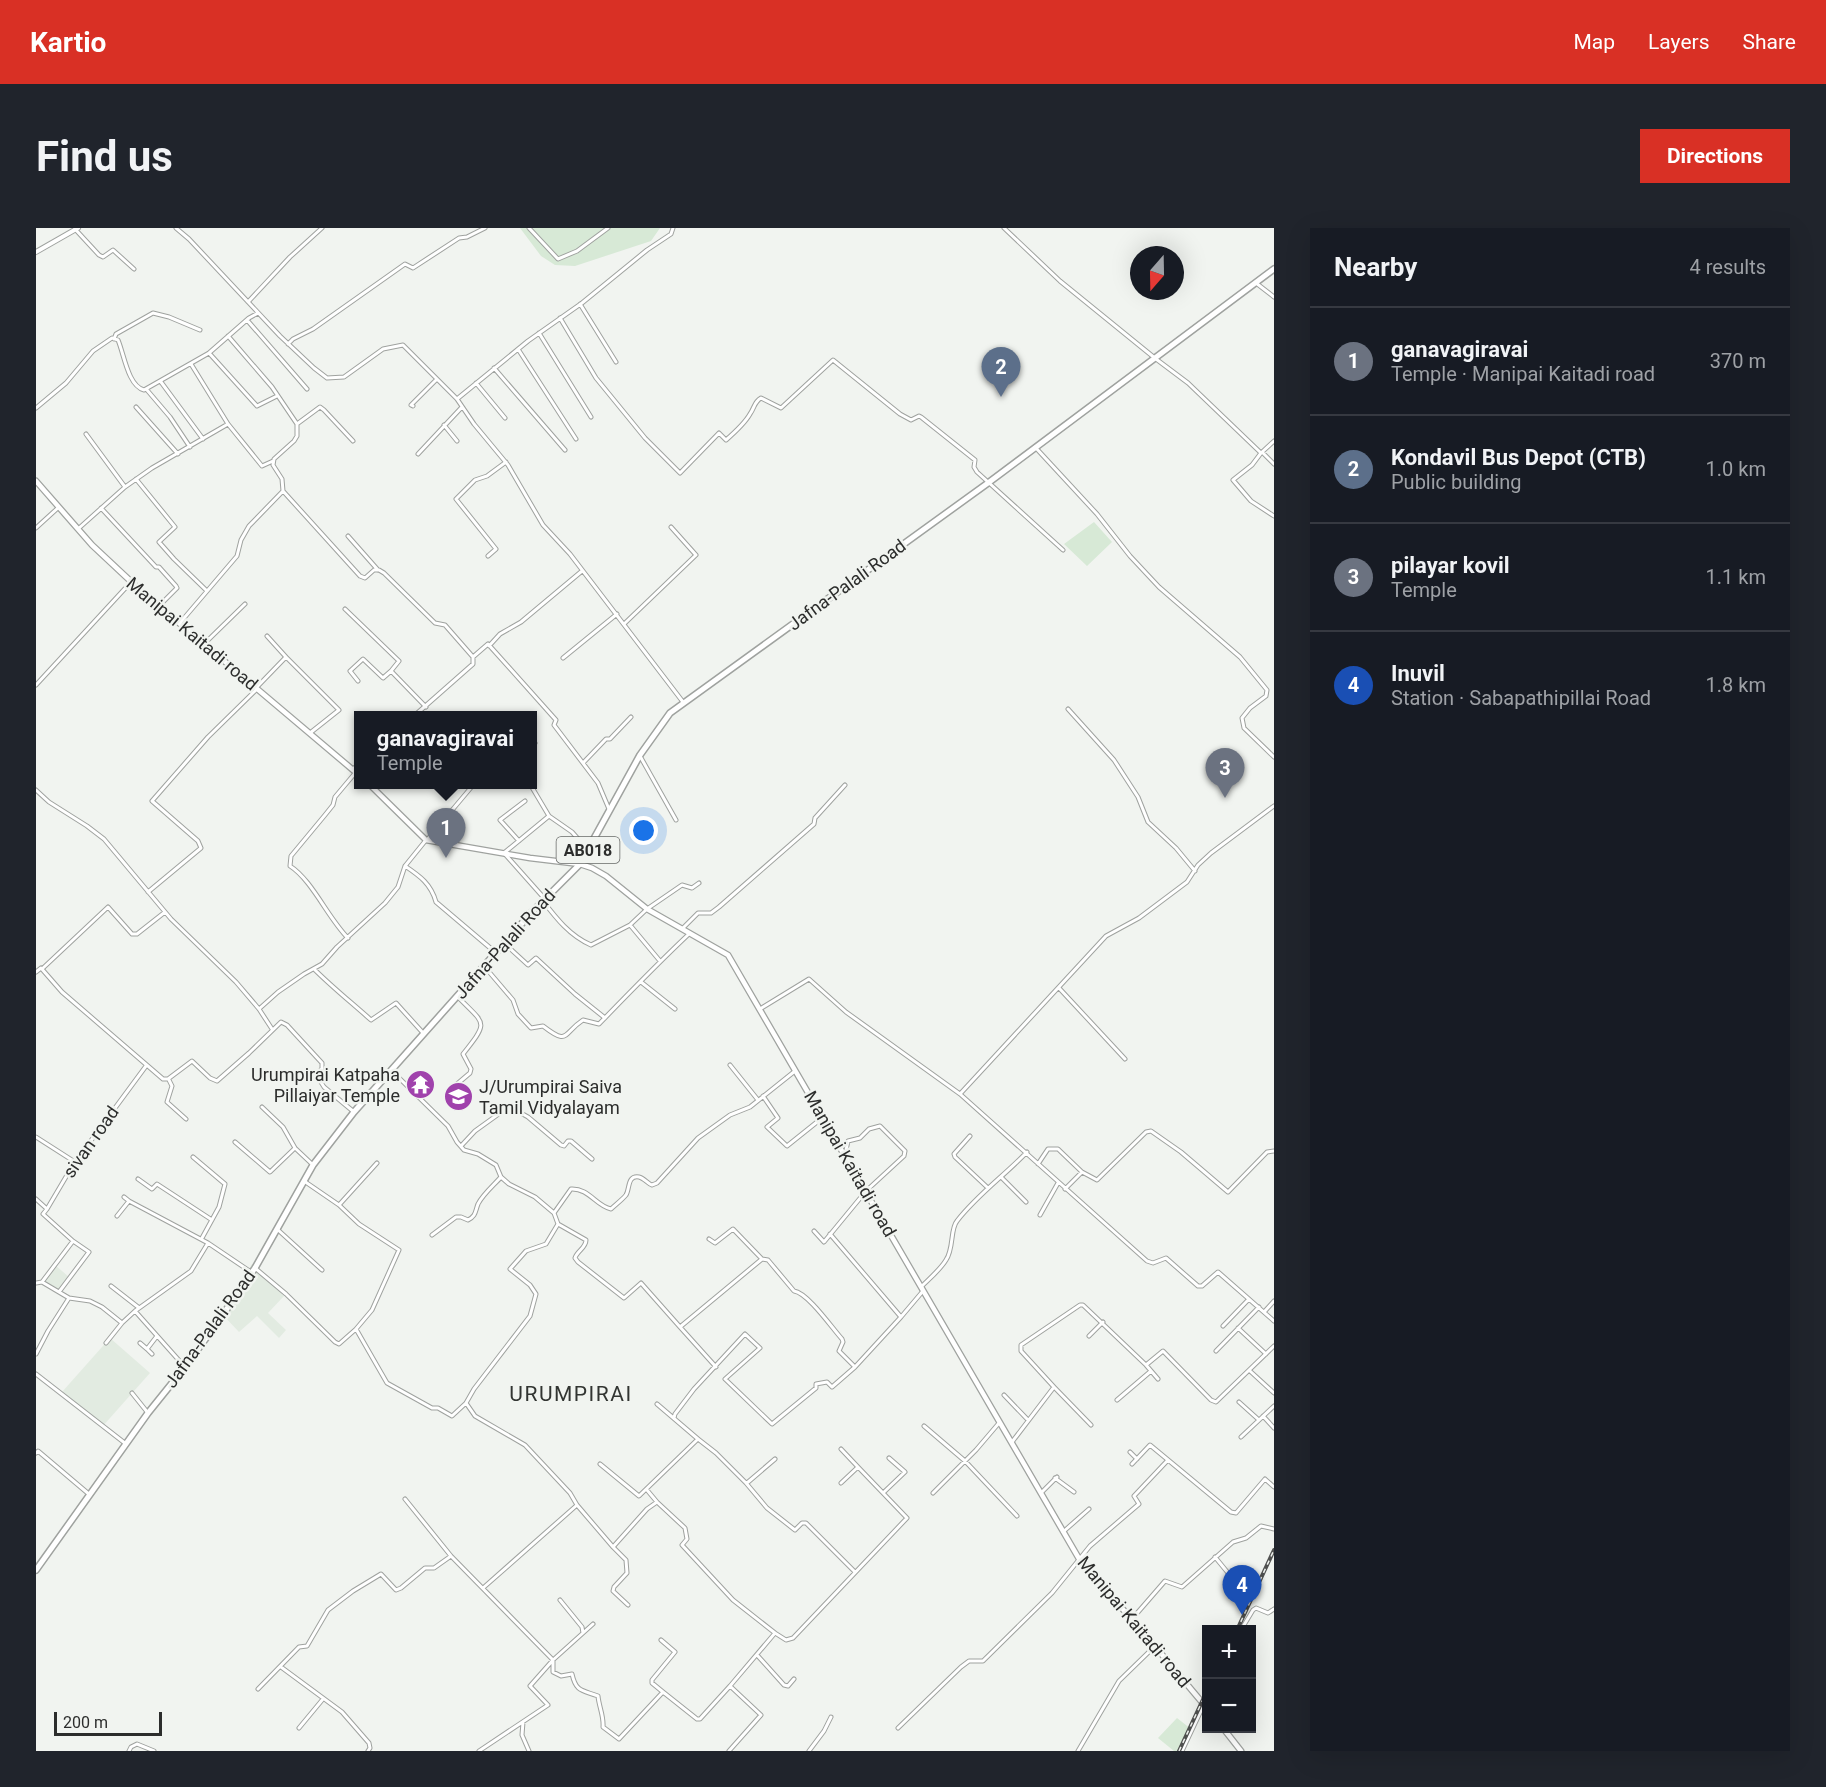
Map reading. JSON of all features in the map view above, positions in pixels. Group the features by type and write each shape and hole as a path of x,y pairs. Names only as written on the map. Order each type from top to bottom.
{"main road":[{"name":"Jafna-Palali Road","path":"36,1570 253,1270 313,1165 391,1070 504,943 580,864 640,755 670,713 988,483 1274,269"},
{"name":"Manipai Kaitadi road","path":"36,481 78,529 131,582 354,770"},
{"path":"374,789 427,840"},
{"name":"Manipai Kaitadi road","path":"427,840 580,864 601,872 647,909 728,955 1085,1569 1202,1699"},
{"path":"1227,1733 1241,1751"}],"street":[{"path":"176,228 288,344 327,378 344,377 383,349 403,345 457,399 474,424 506,462 543,525 570,554 684,703"},
{"path":"248,302 290,257 322,228"},
{"path":"288,344 405,264 412,268 459,238 485,228"},
{"path":"529,228 558,259 577,251 608,228"},
{"path":"457,399 518,349 671,234 673,228"},
{"path":"1004,228 1060,281 1188,383 1274,464"},
{"path":"36,252 77,229 99,255 103,257 113,250 134,269"},
{"path":"1256,283 1274,297"},
{"path":"580,304 616,362"},
{"path":"114,339 116,334 153,313 200,330"},
{"path":"36,408 66,383 93,351 106,341 118,340 132,378 141,390 147,390 209,353 258,313"},
{"path":"560,318 596,378 645,438 680,473 719,433 726,440 732,435 751,414 758,399 761,398 781,408 833,360 900,414 911,420 921,417 966,452 975,460 976,472 1063,550"},
{"path":"247,321 307,389"},
{"path":"539,333 591,417"},
{"path":"191,364 228,424 262,466 274,460 294,441 297,436 297,424 278,396 228,336"},
{"path":"518,349 576,439"},
{"path":"209,353 257,406 278,396"},
{"path":"494,368 565,450"},
{"path":"413,406 411,405 437,379"},
{"path":"161,382 203,439"},
{"path":"476,383 505,418"},
{"path":"147,390 170,417 190,447"},
{"path":"136,407 178,454"},
{"path":"297,424 320,407 353,441"},
{"path":"418,454 462,407"},
{"path":"78,529 136,479 228,424"},
{"path":"444,425 457,441"},
{"path":"86,434 125,487"},
{"path":"1274,441 1261,452 1252,465 1233,480 1251,501 1274,516"},
{"path":"1035,447 1097,514 1130,556 1160,587 1240,657 1267,690 1266,696 1250,708 1242,718 1244,728 1274,757"},
{"path":"274,460 273,465 282,479 283,491 360,576 365,578 378,570"},
{"path":"488,556 496,549 456,499 475,480 487,476 506,462"},
{"path":"136,479 175,527 159,542 207,591"},
{"path":"179,624 237,556 241,540 249,525 283,491"},
{"path":"36,528 59,507"},
{"path":"101,508 176,586 177,588 159,606"},
{"path":"624,624 696,555 671,527"},
{"path":"348,536 376,565 378,570 384,573 435,623 445,625 473,657 473,664 421,711"},
{"path":"473,657 500,633 520,622 582,571"},
{"path":"36,685 131,582"},
{"path":"204,644 245,604"},
{"path":"345,609 399,661 383,678 363,659 350,671 358,681"},
{"path":"562,658 616,614"},
{"path":"267,636 339,710 310,733"},
{"path":"489,645 556,720 554,725 598,783 610,810"},
{"path":"148,892 201,848 198,841 152,801 208,737 286,657"},
{"path":"391,671 426,707"},
{"path":"1068,709 1114,760 1138,797 1148,822 1176,848 1194,871"},
{"path":"583,763 600,744 610,739 631,717"},
{"path":"640,755 676,820"},
{"path":"348,938 335,925 300,872 290,866 291,856 325,816 333,805 335,797 354,774"},
{"path":"682,929 698,913 711,913 719,907 794,844 814,824 815,818 845,785"},
{"path":"259,1009 278,992 322,964 398,887 405,866 470,789"},
{"path":"533,789 549,816 572,832 588,850"},
{"path":"36,790 49,802 104,839 165,912 236,982 259,1009 272,1029"},
{"path":"519,841 500,820 525,801"},
{"path":"960,1094 1106,936 1139,918 1187,882 1211,853 1274,806"},
{"path":"549,816 504,853 561,924 582,942 591,945 630,925 647,909 682,885 692,888 699,883"},
{"path":"405,866 426,881 433,891 436,902 496,952"},
{"path":"36,972 108,907 132,934 137,934 165,912"},
{"path":"630,925 660,961"},
{"path":"484,966 513,1000 518,1014 531,1028 543,1026 557,1037 562,1038 583,1020 597,1025 690,933"},
{"path":"504,943 528,966 536,958 605,1018"},
{"path":"42,969 62,992 163,1080 168,1079 192,1060 210,1078 217,1081 281,1022 309,1047 322,1063 317,1076 324,1087 354,1113"},
{"path":"314,969 371,1020 396,1003 424,1034"},
{"path":"760,1009 809,979 846,1012 960,1094 1150,1264 1166,1258 1198,1286 1202,1286 1218,1272 1274,1321"},
{"path":"641,982 675,1009"},
{"path":"1058,987 1125,1059"},
{"path":"450,1090 470,1073 471,1070 463,1054 482,1026 481,1021 457,996"},
{"path":"730,1065 758,1100"},
{"name":"sivan road","path":"47,1209 75,1162 146,1066"},
{"path":"391,1070 447,1126 464,1150 478,1154 496,1165 501,1177 509,1184 525,1190 554,1213 558,1224 586,1240 585,1246 576,1252 575,1258 578,1262 624,1298 641,1283 716,1367"},
{"path":"554,1213 572,1189 591,1196 604,1207 611,1209 626,1194 628,1184 632,1179 642,1178 652,1185 657,1184 698,1138 718,1123 750,1107 796,1070"},
{"path":"168,1079 172,1086 167,1102 186,1119"},
{"path":"763,1096 778,1118 767,1127 787,1146 823,1116"},
{"path":"262,1107 283,1127 295,1148 313,1165"},
{"path":"461,1146 475,1131 510,1107 528,1117 561,1145 564,1146 571,1141 592,1159"},
{"path":"814,1231 824,1242 866,1191 904,1156 905,1151 885,1130 880,1126 875,1126 860,1138 848,1141 845,1155"},
{"path":"1038,1164 1048,1149 1058,1149 1082,1172 1097,1180 1146,1132 1151,1131 1181,1152 1228,1192 1267,1152 1274,1151"},
{"path":"970,1136 954,1154 988,1188"},
{"path":"36,1137 75,1162"},
{"path":"235,1142 270,1172 295,1148"},
{"path":"675,1418 675,1414 694,1389 745,1334 760,1348 725,1379 772,1424 816,1388 816,1384 827,1382 832,1387 855,1367 901,1317 946,1260 951,1248 955,1222 1026,1152"},
{"path":"193,1157 225,1184 219,1208 202,1238"},
{"path":"339,1204 377,1163"},
{"path":"1065,1189 1082,1172"},
{"path":"432,1235 456,1217 468,1220 473,1217 478,1205 501,1177"},
{"path":"1002,1178 1026,1202"},
{"path":"138,1179 152,1189 157,1184 212,1220"},
{"path":"123,1197 202,1238 253,1270 286,1294 339,1344 372,1310 399,1250 359,1224 339,1204 304,1180"},
{"path":"1040,1215 1058,1183"},
{"path":"36,1200 47,1209 44,1214 73,1241 89,1252 59,1292"},
{"path":"117,1216 129,1201"},
{"path":"356,1329 387,1383 452,1416 466,1403 474,1389 530,1316 536,1294 530,1286 511,1271 511,1267 526,1251 546,1244 558,1224"},
{"path":"277,1228 322,1270"},
{"path":"709,1239 715,1243 733,1229 762,1259 768,1260 794,1291 800,1292 816,1308 842,1339 839,1351 855,1367"},
{"path":"830,1233 901,1317"},
{"path":"42,1282 73,1241"},
{"path":"106,1342 136,1309 191,1271 208,1243"},
{"path":"680,1327 762,1259"},
{"path":"36,1283 42,1282 69,1298 90,1301 102,1307 122,1323"},
{"path":"111,1286 136,1309 185,1367"},
{"path":"36,1354 69,1298"},
{"path":"1223,1326 1249,1299"},
{"path":"1264,1311 1274,1301"},
{"path":"1091,1425 1021,1351 1021,1345 1083,1305 1103,1322 1158,1379"},
{"path":"1216,1351 1259,1307"},
{"path":"1089,1336 1103,1322"},
{"path":"1238,1328 1266,1354"},
{"path":"147,1349 157,1336"},
{"path":"140,1343 152,1354"},
{"path":"1146,1365 1163,1351 1211,1400 1216,1402 1274,1346"},
{"path":"1117,1400 1151,1371"},
{"path":"1250,1371 1274,1393"},
{"path":"36,1374 126,1443"},
{"path":"1012,1442 1054,1387"},
{"path":"132,1393 148,1413"},
{"path":"1004,1395 1028,1420"},
{"path":"1239,1402 1259,1420"},
{"path":"466,1403 475,1416 525,1445 626,1560 627,1574 613,1591 628,1605"},
{"path":"657,1404 716,1453 780,1520 795,1530 802,1523 806,1523 855,1572"},
{"path":"1241,1437 1274,1406"},
{"path":"1263,1416 1274,1428"},
{"path":"933,1493 1000,1421"},
{"path":"924,1426 965,1461 1017,1516"},
{"path":"600,1464 639,1496 698,1438"},
{"path":"1132,1464 1150,1445 1231,1512 1236,1513 1265,1479 1274,1487"},
{"path":"647,1490 685,1528 687,1539 682,1545 733,1600 786,1640 793,1638 907,1518 841,1449"},
{"path":"36,1453 38,1451 90,1495"},
{"path":"1130,1452 1137,1459"},
{"path":"883,1493 905,1472 889,1458"},
{"path":"746,1484 775,1459"},
{"path":"898,1728 961,1667 969,1661 983,1661 1052,1593 1090,1546 1139,1504 1134,1496 1168,1460"},
{"path":"841,1483 858,1467"},
{"path":"1041,1493 1056,1478 1074,1492"},
{"path":"405,1499 451,1557 553,1660 553,1672 561,1676 572,1674 574,1685 578,1690 598,1696 599,1707 604,1719 603,1727 619,1738 663,1692"},
{"path":"613,1547 646,1509 657,1502"},
{"path":"483,1588 578,1505"},
{"path":"1063,1532 1089,1509"},
{"path":"1132,1619 1165,1581 1182,1587 1233,1542 1246,1538 1261,1526 1274,1529"},
{"path":"258,1689 299,1647 307,1646 328,1610 374,1576 383,1575 396,1590 425,1568 434,1568 451,1557"},
{"path":"1215,1557 1242,1590"},
{"path":"560,1600 582,1627 583,1633"},
{"path":"1244,1625 1256,1608 1268,1613 1274,1609"},
{"path":"479,1751 548,1705 530,1686 553,1660 593,1624"},
{"path":"661,1640 675,1652 652,1683 700,1719 776,1633"},
{"path":"1078,1751 1119,1681 1155,1646"},
{"path":"757,1654 784,1685 788,1686 794,1679"},
{"path":"281,1667 342,1712 369,1743 368,1751"},
{"path":"729,1751 761,1715 730,1686"},
{"path":"299,1728 323,1699"},
{"path":"1182,1751 1202,1712"},
{"path":"808,1751 831,1717"},
{"path":"523,1722 522,1735 529,1751"},
{"path":"129,1751 137,1744 154,1751"}],"shaded area":[{"path":"252,1264 284,1296 268,1313 286,1330 279,1338 257,1316 239,1332 221,1313"},
{"path":"55,1265 69,1277 59,1292 42,1282"},
{"path":"110,1338 150,1373 102,1427 62,1392"}],"green space":[{"path":"520,228 660,228 651,241 575,266 555,265 541,256"},
{"path":"1094,522 1112,542 1087,566 1064,544"},
{"path":"1177,1718 1191,1729 1180,1751 1174,1751 1158,1738"}],"railway":[{"path":"1239,1625 1274,1550"},
{"path":"1179,1751 1202,1702"}],"place":[{"name":"Kondavil Bus Depot (CTB)","path":"1001,397"},
{"name":"pilayar kovil","path":"1225,798"},
{"name":"ganavagiravai","path":"446,858"},
{"name":"Urumpirai Katpaha Pillaiyar Temple","path":"421,1085"},
{"name":"J/Urumpirai Saiva Tamil Vidyalayam","path":"458,1097"},
{"name":"Inuvil","path":"1242,1615"}],"district":[{"name":"URUMPIRAI","path":"571,1394"}]}
